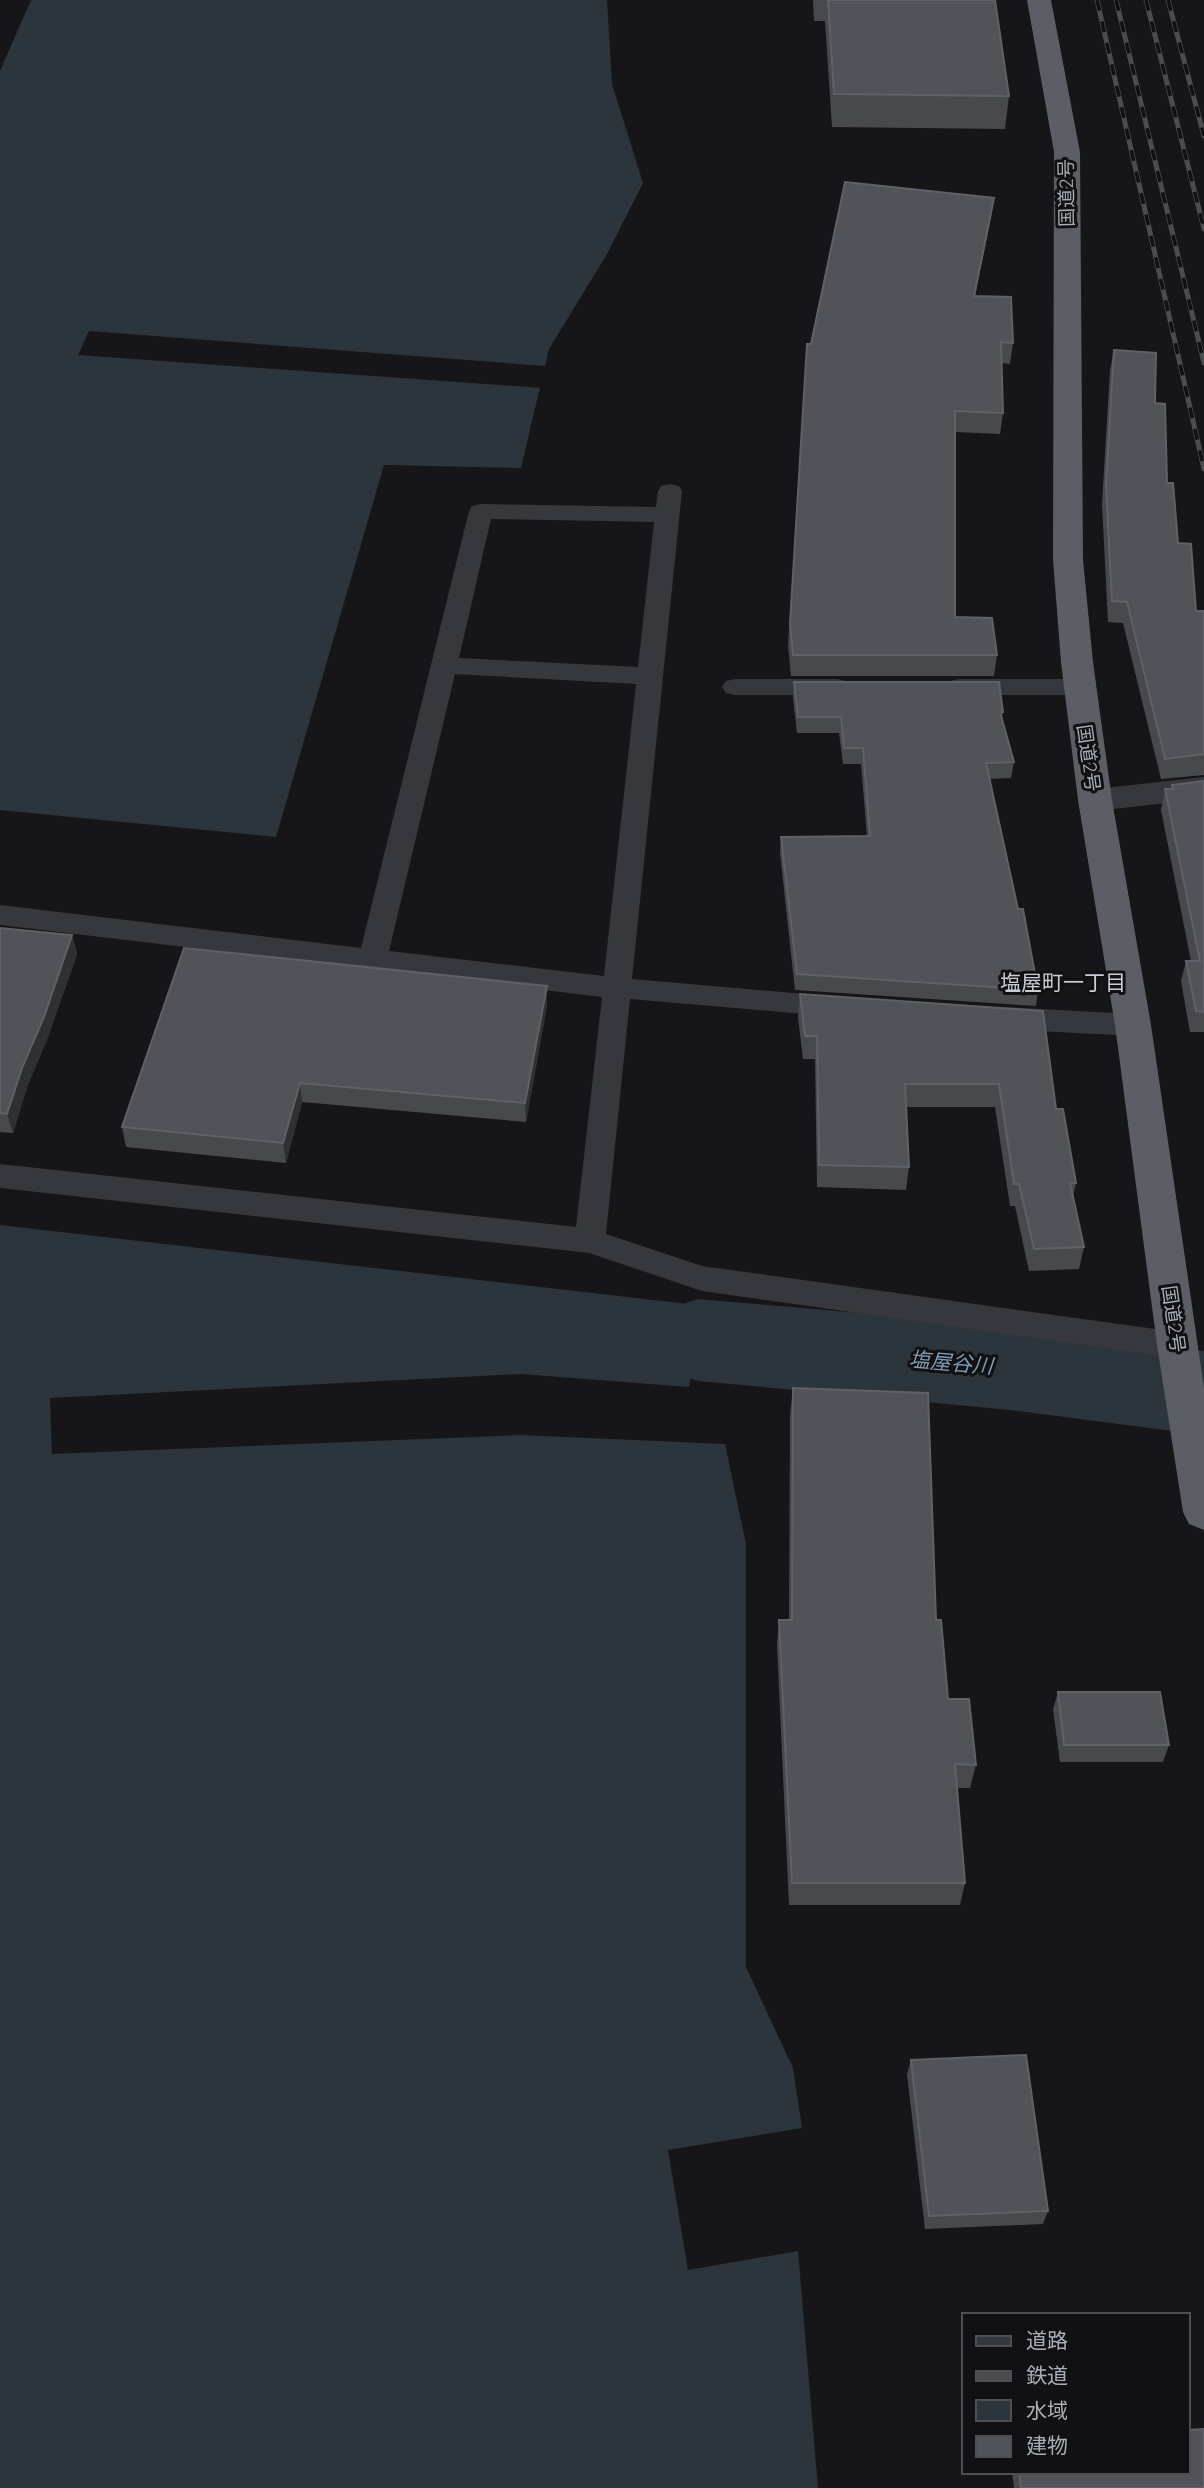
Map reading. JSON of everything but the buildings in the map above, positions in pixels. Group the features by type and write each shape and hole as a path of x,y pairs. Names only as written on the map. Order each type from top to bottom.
{"highway":[{"name":"国道2号","path":"1039,0 1066,152 1068,560 1080,687 1095,800 1187,1351 1192,1431 1204,1512"}],"street":[{"path":"1095,800 1204,788"}],"lane":[{"path":"373,959 481,511 668,503 590,1241"},
{"path":"444,665 650,676"},
{"path":"735,687 859,687"},
{"path":"928,687 1080,687"},
{"path":"0,915 617,988 871,1009"},
{"path":"981,1017 1133,1025"},
{"path":"0,1176 590,1241 702,1278 1187,1351"}],"water":[{"path":"0,0 607,0 612,84 643,183 607,254 549,349 521,468 384,465 276,837 0,810"},
{"path":"0,1225 697,1305 698,1340 689,1387 521,1374 50,1398 52,1454 520,1435 725,1444 746,1544 746,1967 793,2068 802,2128 668,2150 688,2270 798,2251 818,2488 0,2488"}],"pier":[{"path":"0,0 31,0 0,71"},
{"path":"89,331 548,366 543,388 78,355"}],"waterway":[{"name":"塩屋谷川","path":"698,1340 1011,1368 1204,1393"}],"railway":[{"path":"1097,0 1204,469"},
{"path":"1116,0 1204,363"},
{"path":"1146,0 1204,229"},
{"path":"1168,0 1204,136"}],"district":[{"name":"塩屋町一丁目","path":"1063,983"}]}
